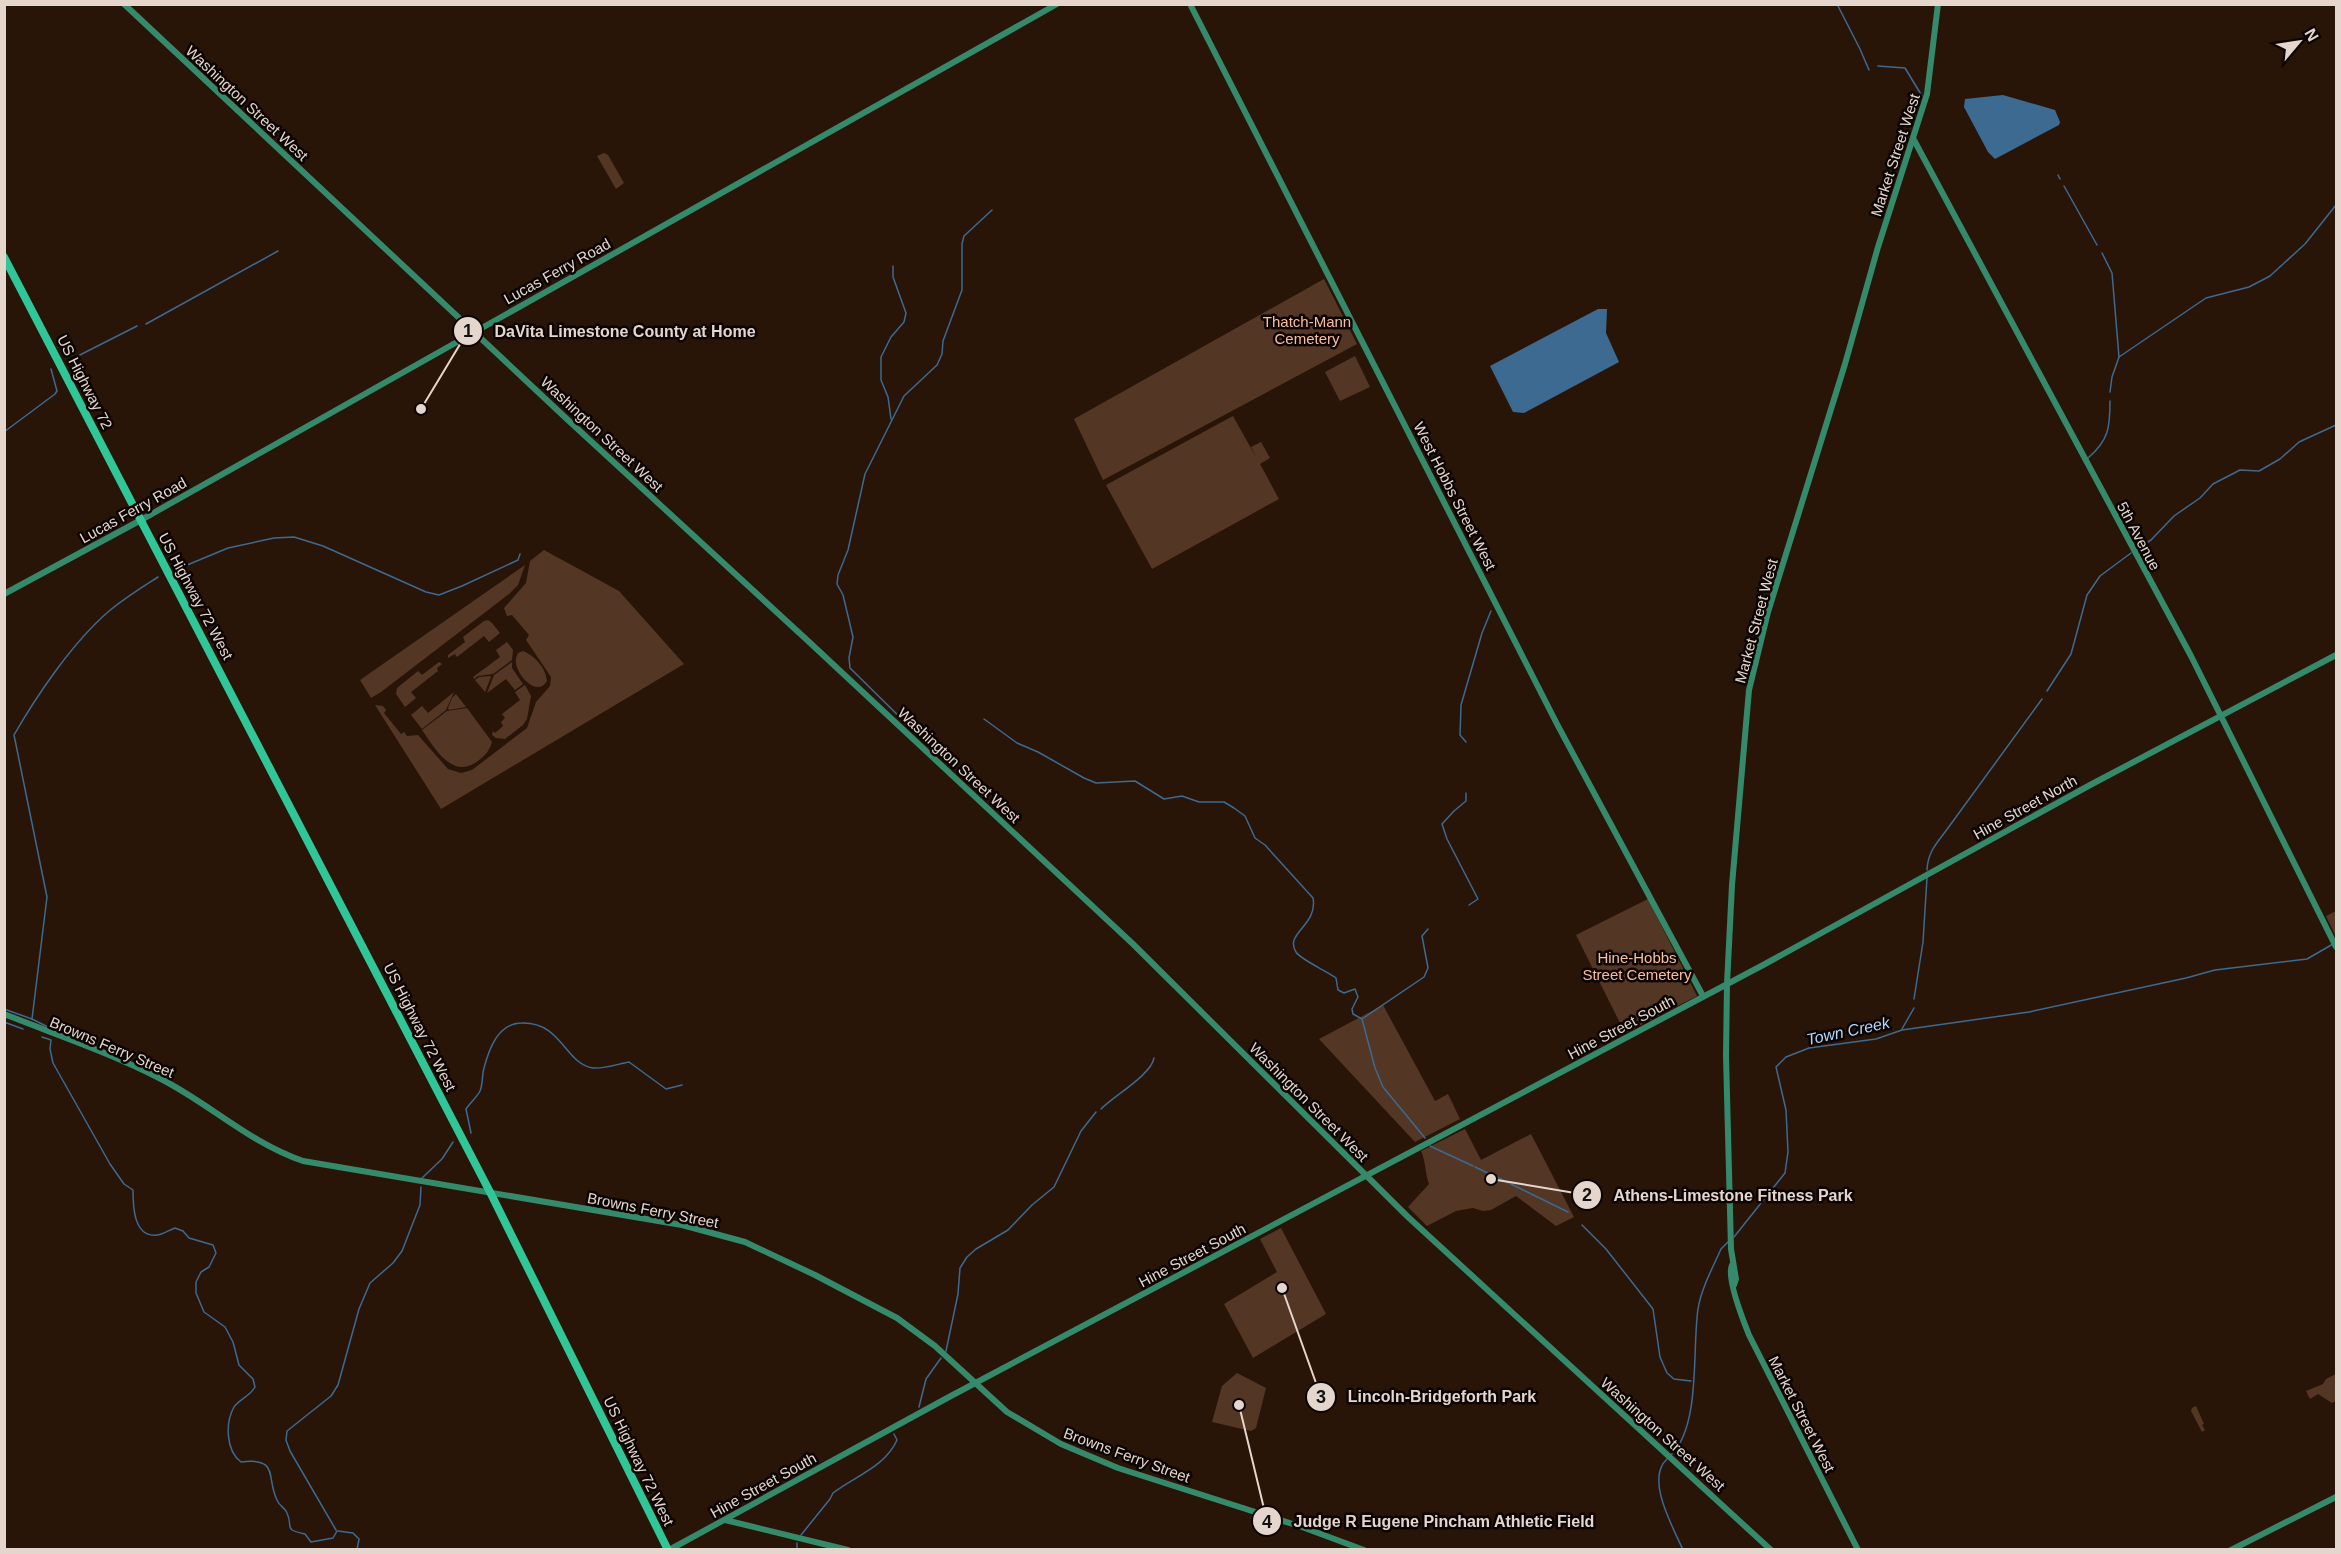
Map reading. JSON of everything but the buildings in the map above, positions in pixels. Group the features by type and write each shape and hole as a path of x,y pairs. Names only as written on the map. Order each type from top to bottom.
{"highway":[{"name":"US Highway 72","path":"4,257 141,520"},
{"name":"US Highway 72 West","path":"141,520 491,1194 668,1550"}],"street":[{"name":"Washington Street West","path":"124,4 1133,944 1366,1176 1538,1338 1771,1550"},
{"name":"Lucas Ferry Road","path":"4,594 141,520 1057,4"},
{"name":"West Hobbs Street West","path":"1190,4 1557,724 1703,996"},
{"name":"Market Street West","path":"1858,1550 1753,1345 1740,1313 1734,1285 1736,1279 1732,1265 1730,1224 1726,1056 1727,984 1742,762 1752,680 1768,612 1845,364 1878,247 1914,140 1929,82 1938,4"},
{"name":"5th Avenue","path":"1914,140 2191,656 2337,947"},
{"name":"Hine Street North","path":"1727,984 1932,871 2337,655"},
{"name":"Hine Street South","path":"668,1550 976,1383 1727,984"},
{"name":"Browns Ferry Street","path":"4,1014 131,1064 206,1105 260,1142 292,1157 314,1164 682,1225 745,1242 897,1318 935,1346 1007,1412 1040,1433 1082,1454 1364,1550"},
{"path":"2231,1550 2337,1497"},
{"path":"724,1520 848,1550"}],"green space":[{"path":"604,153 608,155 624,183 616,189 597,156"},
{"name":"Thatch-Mann Cemetery","path":"1324,279 1357,344 1103,480 1074,419"},
{"path":"1355,356 1370,387 1340,401 1325,372"},
{"path":"1233,416 1257,459 1251,447 1261,442 1270,458 1260,464 1279,499 1152,569 1106,485"},
{"path":"544,550 619,591 684,664 441,809 375,705 383,706 386,710 384,713 401,734 404,732 407,736 418,735 448,769 461,773 472,770 527,728 536,702 550,686 551,677 526,640 529,635 512,615 507,616 504,608 526,583 530,561"},
{"path":"525,565 518,585 509,594 371,698 360,680"},
{"path":"488,620 500,633 489,642 484,636 457,657 455,654 448,658 448,655 465,642 463,637"},
{"path":"507,642 513,650 512,660 493,674 478,676 474,679 473,677 500,657 496,650"},
{"path":"523,651 536,659 542,667 547,681 543,686 533,686 528,683 517,668 518,653"},
{"path":"439,662 442,664 437,668 438,671 411,692 416,698 405,707 396,694 397,688 418,671 422,675"},
{"path":"512,662 512,668 523,684 515,690 506,679 487,693 494,675"},
{"path":"490,676 485,692 475,680 479,677"},
{"path":"525,685 531,696 527,719 505,739 496,738 492,735 493,731 495,733 503,726 501,722 505,718 502,714 520,700 515,692"},
{"path":"454,692 446,710 422,729 411,715 422,706 428,713"},
{"path":"456,694 466,707 449,710 452,698"},
{"path":"467,708 492,742 488,751 478,761 466,767 458,767 438,752 422,730 447,711"},
{"name":"Hine-Hobbs Street Cemetery","path":"1648,899 1697,996 1625,1033 1576,935"},
{"path":"2336,911 2336,937 2326,916"},
{"path":"1383,1005 1435,1101 1448,1094 1460,1119 1415,1142 1319,1039"},
{"path":"1465,1129 1481,1160 1531,1134 1574,1217 1556,1226 1516,1196 1491,1210 1483,1211 1473,1208 1456,1211 1427,1226 1408,1207 1429,1184 1421,1151"},
{"path":"1281,1228 1326,1314 1253,1358 1224,1304 1277,1272 1260,1239"},
{"path":"1237,1373 1266,1388 1256,1428 1251,1431 1212,1422 1222,1386"},
{"path":"2336,1374 2336,1401 2332,1403 2318,1394 2310,1399 2306,1391 2323,1384 2326,1379"},
{"path":"2196,1406 2204,1424 2202,1425 2205,1430 2202,1432 2191,1411"}],"water":[{"path":"2003,95 2055,110 2060,122 2059,125 1995,159 1988,152 1964,107 1965,99"},
{"path":"1598,309 1607,309 1606,333 1619,362 1524,413 1513,412 1490,366"}],"waterway":[{"path":"1837,4 1869,70"},
{"path":"1878,66 1905,68 1922,96"},
{"path":"2058,175 2060,179"},
{"path":"2064,186 2097,245"},
{"path":"2119,357 2206,298 2249,287 2270,276 2305,244 2336,205"},
{"path":"923,733 918,735 850,668 849,658 853,637 843,595 837,584 838,575 848,550 865,474 904,396 937,365 942,354 943,341 962,290 964,236 992,210"},
{"path":"146,324 278,251"},
{"path":"2102,253 2112,273 2119,357 2110,392"},
{"path":"891,419 888,397 881,380 881,357 891,337 904,322 906,313 893,277 893,266"},
{"path":"70,360 137,326"},
{"path":"4,432 55,394 57,391 51,369"},
{"path":"2088,458 2100,445 2107,432 2110,401"},
{"path":"2137,549 2151,540 2174,516 2200,498 2213,484 2240,470 2259,471 2280,459 2299,442 2336,425"},
{"path":"180,568 228,548 274,538 294,537 323,546 426,592 439,595 518,560 520,554"},
{"path":"2047,691 2071,654 2087,595 2100,576 2131,553"},
{"path":"54,1030 32,1019 47,897 14,735 33,703 82,638 114,607 158,577"},
{"path":"1466,742 1460,735 1461,705 1482,633 1491,611"},
{"path":"1927,870 1931,852 1937,843 2042,699"},
{"path":"984,719 1017,743 1096,783 1135,781 1164,799 1182,796 1199,802 1224,802 1245,816 1255,838 1265,845 1313,898 1311,916 1294,939 1293,945 1296,952 1336,978 1338,990 1344,993 1355,989 1358,997 1352,1009 1353,1014 1362,1019 1375,1068 1383,1087 1425,1138"},
{"path":"1466,793 1466,801 1442,824 1447,839 1478,899 1469,905"},
{"path":"1914,999 1923,942 1927,878"},
{"path":"1362,1019 1424,977 1428,968 1422,936 1428,929"},
{"name":"Town Creek","path":"1734,1237 1785,1173 1788,1152 1786,1110 1776,1067 1786,1057 1809,1048 1876,1039 1902,1030 2029,1012 2215,970 2307,959 2333,944"},
{"path":"1902,1029 1914,1008"},
{"path":"4,1009 32,1019"},
{"path":"4,1022 23,1029"},
{"path":"471,1133 466,1109 480,1091 484,1068 492,1045 501,1032 514,1024 535,1024 546,1029 584,1065 597,1068 629,1062 666,1089 682,1085"},
{"path":"42,1037 51,1040 53,1063 110,1164 124,1184 133,1190 136,1219 143,1231 149,1235 157,1235 175,1228 183,1231 189,1238 213,1245 216,1253 209,1267 201,1272 196,1282 196,1293 204,1312 225,1327 233,1342 239,1365 253,1379 255,1387 236,1404 231,1414 228,1436 232,1451 241,1462 254,1461 267,1466 274,1493 287,1513 291,1529 305,1534 311,1542 333,1538 337,1531"},
{"path":"1101,1109 1140,1078 1154,1058"},
{"path":"946,1351 958,1294 960,1268 976,1249 1008,1230 1032,1205 1054,1187 1081,1131 1096,1112"},
{"path":"422,1178 442,1159 453,1142"},
{"path":"1430,1146 1473,1166"},
{"path":"1475,1167 1509,1183"},
{"path":"1511,1184 1568,1212"},
{"path":"336,1530 290,1451 286,1440 287,1431 331,1396 338,1385 359,1309 370,1283 393,1263 402,1251 420,1205 421,1187"},
{"path":"1582,1225 1606,1249 1653,1309 1660,1357 1667,1373 1674,1379 1691,1381"},
{"name":"Town Creek","path":"1671,1455 1681,1442 1691,1407 1696,1326 1700,1301 1721,1249 1728,1242"},
{"path":"919,1407 926,1379 941,1358"},
{"path":"801,1535 833,1493 885,1457 897,1440 894,1434"},
{"name":"Town Creek","path":"1667,1459 1661,1468 1660,1491 1683,1550"},
{"path":"338,1531 353,1533 359,1539 357,1550"},
{"path":"797,1543 797,1550"}],"place":[{"name":"DaVita Limestone County at Home","path":"421,409"},
{"name":"Athens-Limestone Fitness Park","path":"1491,1179"},
{"name":"Lincoln-Bridgeforth Park","path":"1282,1288"},
{"name":"Judge R Eugene Pincham Athletic Field","path":"1239,1405"}]}
